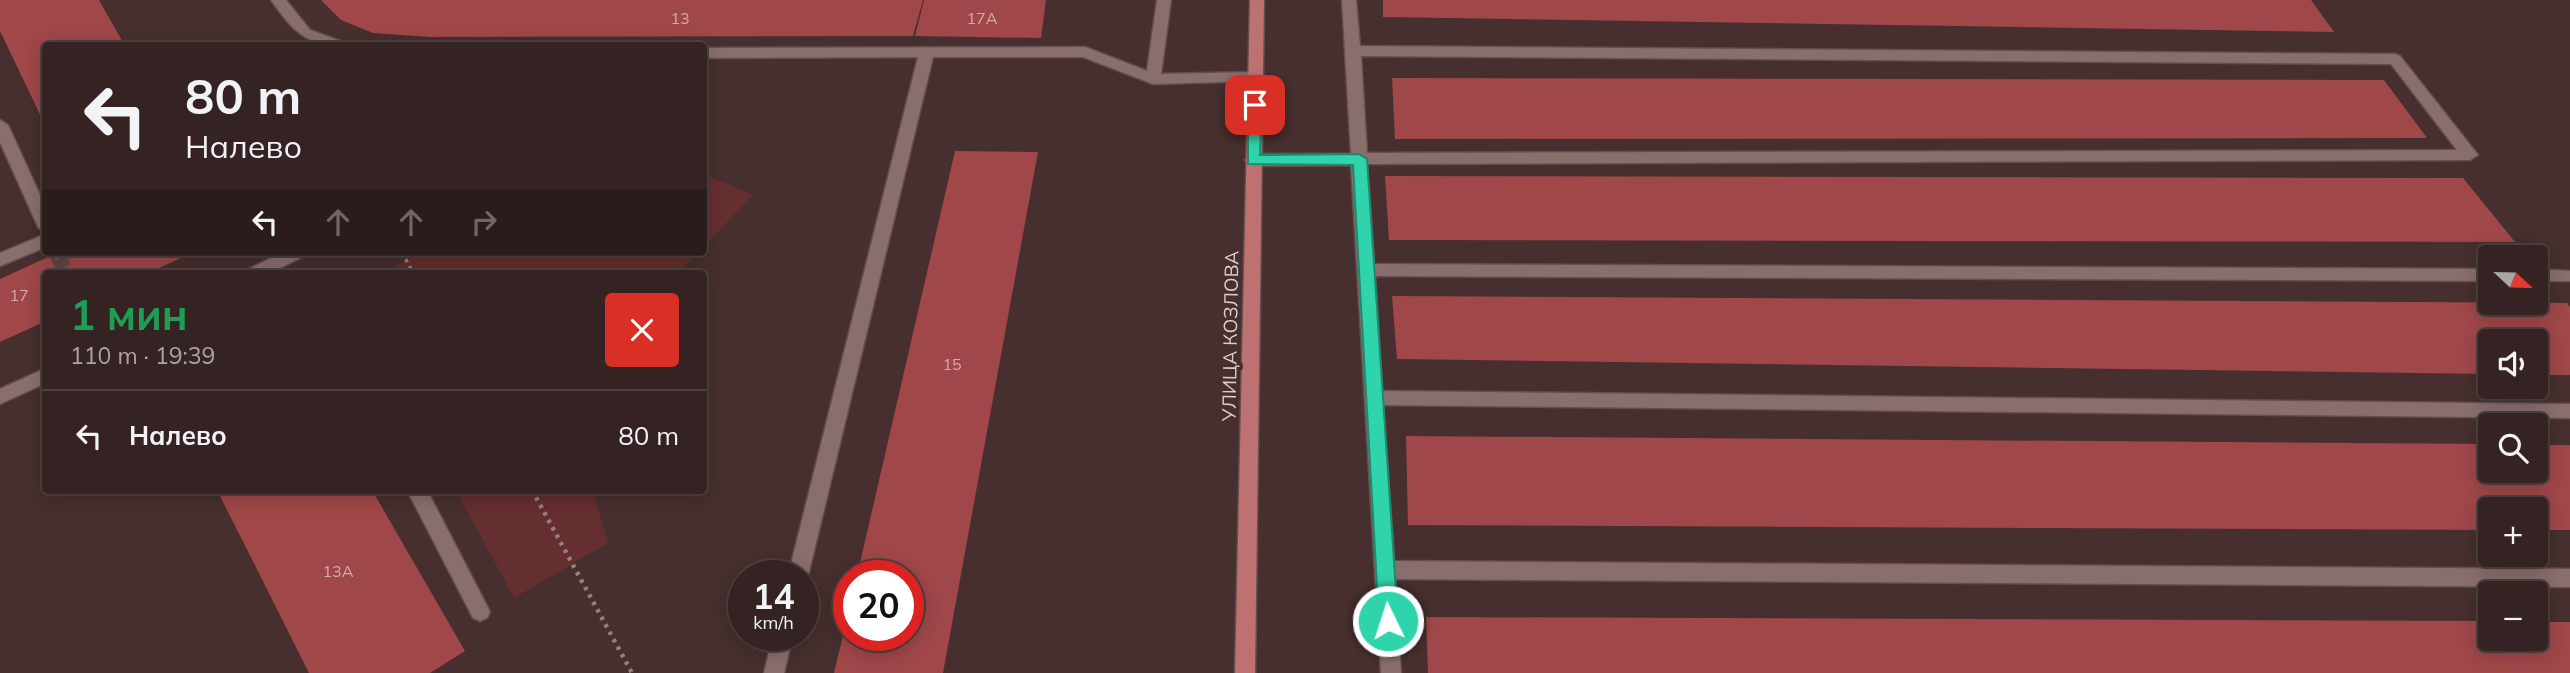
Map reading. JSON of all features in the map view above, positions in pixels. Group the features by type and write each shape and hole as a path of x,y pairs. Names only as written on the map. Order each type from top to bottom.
{"main road":[{"name":"УЛИЦА КОЗЛОВА","path":"1245,673 1257,0"}],"lane":[{"path":"278,0 305,33 334,42"},
{"path":"1153,79 1164,0"},
{"path":"1349,0 1391,673"},
{"path":"1253,160 2470,155 2395,59 1353,51"},
{"path":"802,560 928,52"},
{"path":"707,53 1085,52 1153,79 1255,77"},
{"path":"0,125 42,218"},
{"path":"0,260 42,242"},
{"path":"261,270 290,256"},
{"path":"1366,270 2478,275"},
{"path":"2548,275 2566,275"},
{"path":"0,397 42,377"},
{"path":"1374,398 2570,411"},
{"path":"419,494 480,612"},
{"path":"1385,570 2570,578"},
{"path":"774,673 779,651"}],"path":[{"path":"534,494 632,673"}],"shaded area":[{"path":"707,175 753,195 707,243"},
{"path":"414,256 694,256 681,270 388,270"},
{"path":"458,494 594,494 608,543 514,598"}],"building":[{"path":"0,0 99,0 123,42 42,42 42,119 0,31"},
{"path":"321,0 923,0 913,36 430,37 373,33 341,20"},
{"path":"924,0 1046,0 1041,38 915,36"},
{"path":"1383,0 2311,0 2334,32 1383,17"},
{"path":"1392,78 2384,80 2427,138 1395,139"},
{"path":"955,151 1038,152 943,673 834,673 839,651 924,651 924,560 861,560"},
{"path":"1385,176 2463,178 2515,242 1389,240"},
{"path":"50,256 185,256 155,270 42,270 42,323 0,342 0,279"},
{"path":"1392,296 2478,302 2478,315 2548,315 2548,303 2567,303 2570,307 2570,375 2548,375 2548,329 2478,329 2478,374 1397,359"},
{"path":"1406,436 2478,444 2478,483 2548,483 2548,445 2570,445 2570,530 2548,530 2548,497 2478,497 2478,530 1408,525"},
{"path":"219,494 374,494 465,651 430,673 309,673"},
{"path":"1426,617 2478,621 2478,651 2548,651 2548,622 2570,622 2570,673 1428,673"}],"tunnel":[{"path":"58,256 65,270"}],"route":[{"path":"1255,105 1253,160 1359,159 1388,621"}]}
